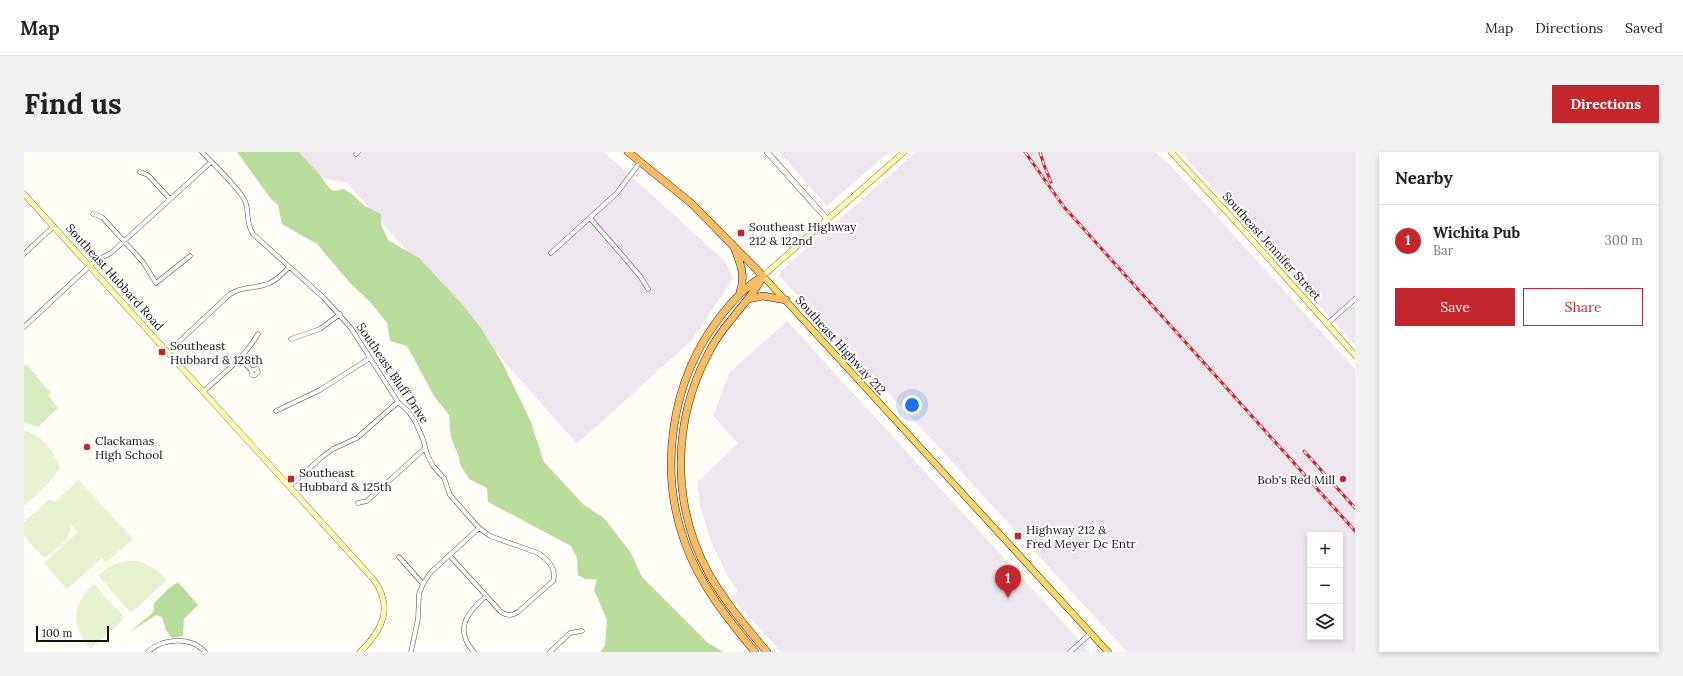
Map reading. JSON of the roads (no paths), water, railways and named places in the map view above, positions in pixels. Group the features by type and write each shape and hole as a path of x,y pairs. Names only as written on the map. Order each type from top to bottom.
{"highway":[{"name":"Southeast Highway 212","path":"628,152 691,203 763,276"},
{"path":"733,244 743,271 744,279 740,293"},
{"path":"755,652 715,602 693,564 679,524 673,497 670,458 676,413 688,372 709,332 740,293 763,276"},
{"path":"763,276 758,288 720,334 697,376 689,401 682,435 680,476 687,518 700,557 723,597 767,652"},
{"path":"748,299 763,296 786,300"}],"main road":[{"path":"763,276 904,152"},
{"name":"Southeast Jennifer Street","path":"1171,152 1183,163 1355,355"},
{"name":"Southeast Hubbard Road","path":"24,194 374,580 382,594 384,615 378,632 360,652"},
{"name":"Southeast Highway 212","path":"763,276 1108,652"}],"street":[{"name":"Southeast Bluff Drive","path":"202,152 245,202 247,223 253,234 324,298 351,328 398,402 415,420 433,466 444,478 450,494 479,528 490,536 538,553 551,566 554,572 553,581 512,616 507,616 501,612 486,596"},
{"path":"767,152 827,219"},
{"path":"551,253 622,187 641,161"},
{"path":"24,327 98,259 111,253 211,162"},
{"path":"140,172 148,175 170,199"},
{"path":"93,214 102,217 124,241 148,268 156,283 190,256"},
{"path":"590,218 640,276 648,289"},
{"path":"24,254 54,226"},
{"path":"168,352 230,294 242,288 269,284 281,276 289,267"},
{"path":"1327,324 1355,299"},
{"path":"291,339 320,329 340,314"},
{"path":"204,391 241,359 250,348 258,334"},
{"path":"276,411 320,390 370,358"},
{"path":"241,359 251,370"},
{"path":"290,486 332,449 357,438 398,402"},
{"path":"358,504 367,501 425,448"},
{"path":"412,652 418,620 419,594 423,584 430,573 479,528"},
{"path":"449,555 486,596 469,611 464,624 465,638 474,652"},
{"path":"399,557 423,584"},
{"path":"550,652 570,633 582,630"},
{"path":"1070,652 1091,633"},
{"path":"148,652 158,644 175,641 195,644 205,652"}],"railway":[{"path":"1025,152 1064,207 1355,531"},
{"path":"1040,152 1051,182"},
{"path":"1304,451 1355,508"}],"place":[{"name":"Southeast Highway 212 & 122nd","path":"741,233"},
{"name":"Southeast Hubbard & 128th","path":"162,352"},
{"name":"Clackamas High School","path":"87,447"},
{"name":"Southeast Hubbard & 125th","path":"291,479"},
{"name":"Bob's Red Mill","path":"1343,479"},
{"name":"Highway 212 & Fred Meyer Dc Entr","path":"1018,536"},
{"name":"Wichita Pub","path":"1008,598"}]}
